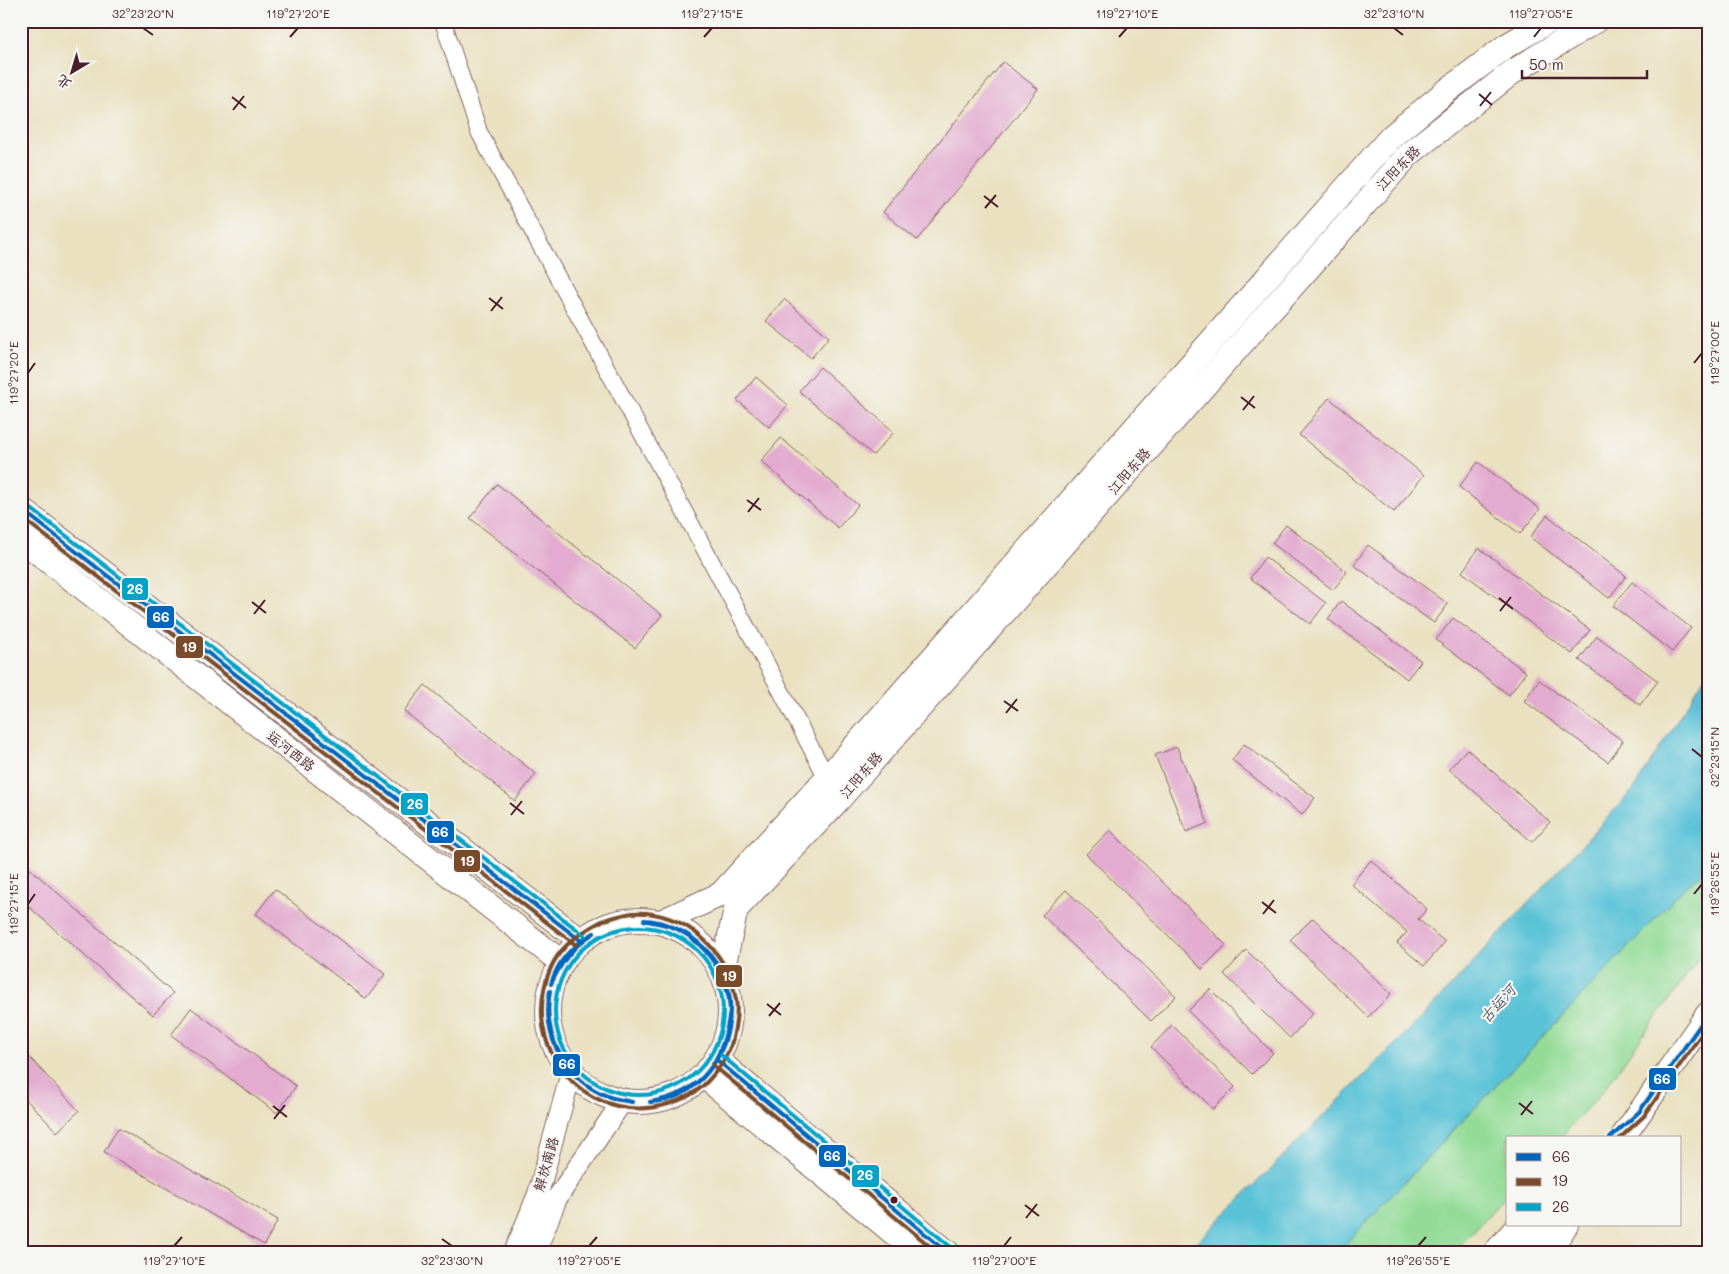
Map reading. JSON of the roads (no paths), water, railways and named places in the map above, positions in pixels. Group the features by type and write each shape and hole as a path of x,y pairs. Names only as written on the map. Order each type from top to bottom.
{"main road":[{"name":"江阳东路","path":"661,922 721,894 826,778 1391,137 1444,93 1506,46 1549,21"},
{"name":"江阳东路","path":"722,972 736,909 838,800 1409,154 1511,73 1595,21"},
{"name":"运河西路","path":"21,509 580,940"},
{"name":"运河西路","path":"21,539 561,962"},
{"path":"632,920 661,922 684,932 704,947 722,972 730,1001 729,1031 711,1068 680,1094 652,1102 622,1102 594,1091 571,1073 555,1048 547,1020 549,990 561,962 580,940 605,926 632,920"},
{"path":"1623,1136 1708,1014"},
{"path":"711,1068 918,1253"},
{"path":"711,1068 948,1253"},
{"path":"1612,1136 1639,1112"},
{"path":"1618,1136 1639,1112"},
{"path":"1494,1253 1518,1226"},
{"path":"1516,1253 1538,1226"},
{"path":"1547,1253 1565,1226"}],"street":[{"path":"443,21 479,132 772,674 826,778"},
{"name":"解放南路","path":"514,1253 538,1194 571,1073"},
{"name":"解放南路","path":"535,1253 557,1198 622,1102"}],"water":[{"name":"古运河","path":"1708,672 1708,870 1687,885 1337,1253 1186,1253 1425,1014 1633,790"}]}
